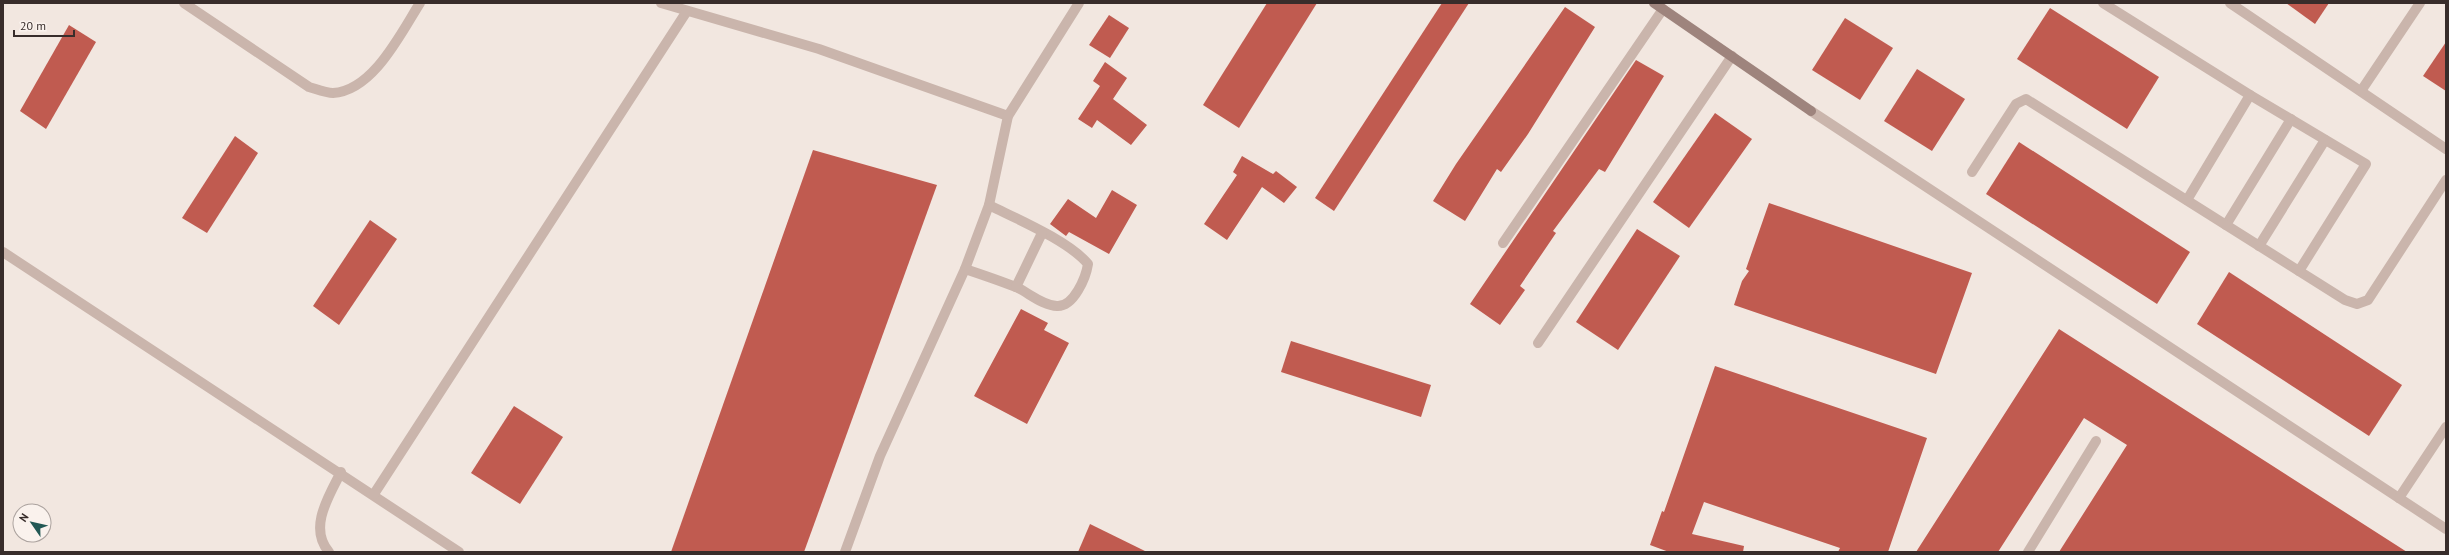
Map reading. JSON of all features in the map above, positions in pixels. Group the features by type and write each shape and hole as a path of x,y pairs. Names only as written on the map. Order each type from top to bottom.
{"street":[{"path":"184,3 309,87 333,93 358,86 379,66 420,3"},
{"path":"661,3 687,12 818,49 1008,116"},
{"path":"846,552 880,456 965,269 989,205 1008,116 1079,3"},
{"path":"1654,3 1811,111 2446,529"},
{"path":"2103,3 2250,95 2366,164 2299,271"},
{"path":"2230,3 2446,149"},
{"path":"2362,91 2420,3"},
{"path":"1503,243 1664,10"},
{"path":"374,494 687,12"},
{"path":"1538,343 1732,56"},
{"path":"2187,200 2250,95"},
{"path":"1972,172 2016,104 2026,99 2345,300 2357,304 2368,300 2446,180"},
{"path":"2226,225 2291,119"},
{"path":"2260,246 2326,140"},
{"path":"965,269 1016,287 1047,304 1058,306 1067,303 1074,296 1087,273 1088,264 1083,257 989,205"},
{"path":"1016,287 1042,233"},
{"path":"3,252 341,472 460,552"},
{"path":"2399,498 2446,427"},
{"path":"2028,552 2096,440"},
{"path":"329,552 322,544 321,516 341,472"}],"building":[{"path":"1267,3 1317,3 1239,128 1203,105"},
{"path":"1442,3 1469,3 1334,211 1315,198"},
{"path":"2286,3 2329,3 2315,24"},
{"path":"1565,7 1595,27 1528,134 1501,172 1497,169 1465,221 1433,201 1456,164"},
{"path":"2050,8 2159,77 2127,129 2017,59"},
{"path":"1109,15 1129,28 1110,58 1089,45"},
{"path":"1845,18 1893,48 1860,100 1812,70"},
{"path":"69,25 96,42 46,129 20,111"},
{"path":"2446,42 2446,91 2423,76"},
{"path":"1636,60 1664,76 1605,172 1599,169 1553,231 1556,233 1520,286 1525,290 1500,325 1470,304"},
{"path":"1105,62 1127,78 1113,99 1147,125 1131,145 1097,120 1092,128 1078,119 1100,86 1093,81"},
{"path":"1917,69 1965,99 1932,151 1884,121"},
{"path":"1715,113 1752,139 1689,228 1653,202"},
{"path":"235,136 258,153 207,233 182,218"},
{"path":"2019,142 2190,252 2157,304 1986,194"},
{"path":"813,150 937,185 804,552 671,552"},
{"path":"1242,156 1273,174 1276,171 1297,187 1284,203 1262,187 1227,240 1204,224 1237,175 1233,172"},
{"path":"1112,190 1137,205 1109,254 1069,232 1066,236 1050,224 1068,199 1096,218"},
{"path":"1769,203 1972,273 1936,374 1734,305 1742,281 1749,271 1746,269"},
{"path":"370,220 397,239 339,325 313,306"},
{"path":"1637,229 1680,256 1618,350 1576,322"},
{"path":"2229,272 2402,385 2369,436 2197,324"},
{"path":"1021,309 1048,323 1044,330 1069,343 1027,424 974,396"},
{"path":"2059,329 2407,552 2059,552 2127,445 2084,418 1998,552 1916,552"},
{"path":"1291,341 1431,385 1421,417 1281,372"},
{"path":"1715,366 1927,438 1888,552 1838,552 1840,548 1704,502 1692,534 1744,546 1743,552 1669,552 1650,545 1662,511 1664,512"},
{"path":"514,406 563,437 520,504 471,473"},
{"path":"1090,524 1147,552 1078,552"}]}
